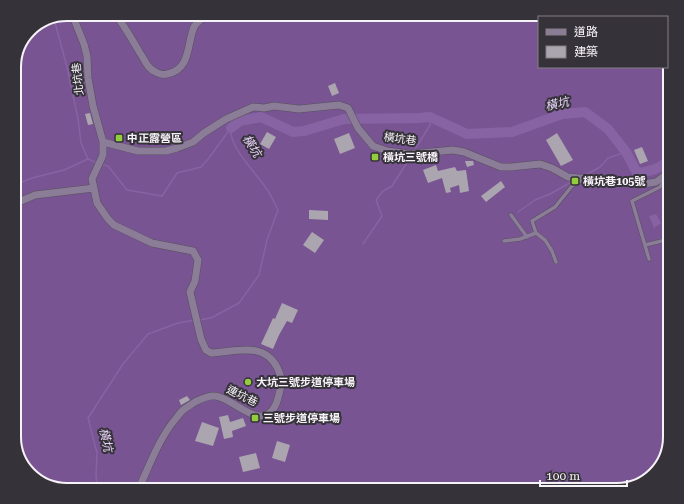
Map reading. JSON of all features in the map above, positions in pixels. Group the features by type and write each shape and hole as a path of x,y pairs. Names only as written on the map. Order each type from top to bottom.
{"street":[{"name":"北坑巷","path":"75,21 87,56 88,78 93,106 103,142"},
{"path":"121,21 148,67 162,75 171,73 181,67 186,58 195,26 199,21"},
{"name":"橫坑巷","path":"103,142 138,151 166,151 193,142 226,119 253,107 264,108 274,106 299,109 339,105 348,108 358,128 373,146 387,151 410,154 453,150 464,152 501,167 540,164 552,168 568,177 584,179 644,184 656,182 663,178"},
{"path":"21,201 35,195 94,188 92,178 103,155 103,142"},
{"name":"連坑巷","path":"94,188 97,203 114,225 152,243 193,251 198,260 194,281 190,292 201,339 206,350 211,353 246,349 255,350 267,354 281,375 282,386 273,410 259,417 214,396 208,396 201,399 182,411 167,430 158,445 141,483"}],"lane":[{"path":"556,262 552,251 545,240 536,233 532,221 555,207 572,186 584,179"},
{"path":"649,259 632,201 660,187 663,183"},
{"path":"511,215 527,237"},
{"path":"504,240 520,239 536,233"},
{"path":"645,244 663,240"}],"shaded area":[{"path":"67,21 538,21 538,68 663,68 663,437 661,452 653,465 637,478 623,483 61,483 44,477 32,467 27,460 23,452 21,440 21,64 29,42 42,29 50,25"},
{"path":"656,214 661,223 654,228 649,216"}],"building":[{"path":"335,83 339,93 332,96 328,86"},
{"path":"90,113 93,124 88,125 85,114"},
{"path":"267,132 276,137 269,149 260,144"},
{"path":"349,133 355,148 340,154 334,139"},
{"path":"557,133 573,160 561,166 546,140"},
{"path":"642,147 648,161 640,164 634,150"},
{"path":"465,161 473,161 474,165 467,167"},
{"path":"436,165 438,171 455,167 457,171 466,170 469,191 460,193 459,185 450,188 451,192 446,193 442,178 428,183 423,170"},
{"path":"501,181 505,187 486,202 481,196"},
{"path":"309,210 328,211 328,220 309,219"},
{"path":"312,232 324,240 315,253 303,245"},
{"path":"282,303 298,310 292,323 287,321 273,349 261,344"},
{"path":"187,396 190,400 181,405 179,400"},
{"path":"228,415 230,422 243,418 246,426 232,431 233,437 224,439 219,417"},
{"path":"202,422 219,428 213,446 195,441"},
{"path":"277,441 290,445 285,462 272,458"},
{"path":"256,453 260,468 243,472 239,457"}],"waterway":[{"path":"55,23 67,67 78,119 81,143 88,159"},
{"name":"橫坑","path":"231,128 240,121 261,117 293,132 304,131 344,119 430,117 467,134 512,132 562,114 585,112 608,129 626,152 637,173 655,169 663,165"},
{"path":"414,151 430,125 430,117"},
{"name":"橫坑","path":"199,320 211,318 239,303 259,275 267,240 278,210 268,190 238,151 231,135 231,128"},
{"path":"101,164 108,166 127,190 162,196 177,173 201,167 230,129"},
{"path":"584,176 600,167 608,158 626,152"},
{"path":"363,244 382,216 376,200 383,191 392,186 411,156"},
{"path":"21,182 64,170 88,159 97,163"},
{"path":"518,212 535,200 550,194 573,181"},
{"name":"橫坑","path":"97,483 97,453 88,418 123,364 148,334 178,323 195,320"}],"place":[{"name":"中正露營區","path":"119,138"},
{"name":"橫坑三號橋","path":"375,157"},
{"name":"橫坑巷105號","path":"575,181"},
{"name":"大坑三號步道停車場","path":"248,382"},
{"name":"三號步道停車場","path":"255,418"}]}
